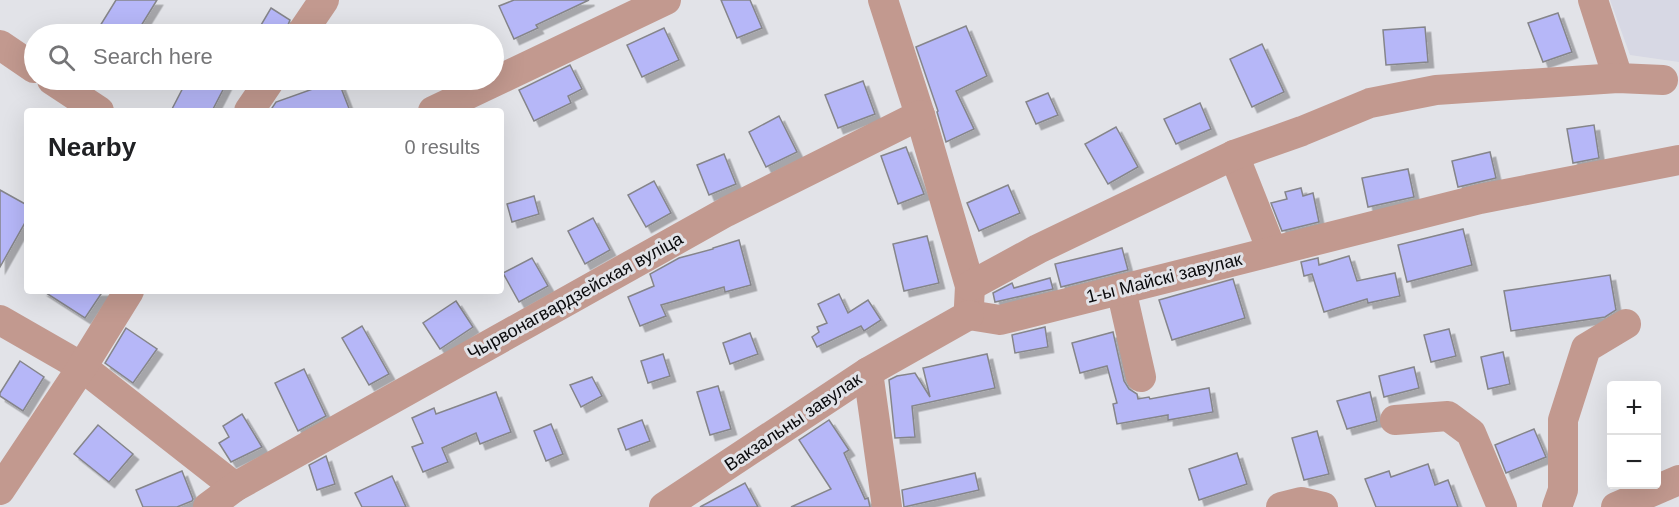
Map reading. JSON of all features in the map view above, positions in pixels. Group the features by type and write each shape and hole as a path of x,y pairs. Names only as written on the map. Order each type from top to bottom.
{"street":[{"path":"308,24 324,0"},
{"path":"504,77 666,0"},
{"path":"883,0 920,115 970,300"},
{"path":"1593,0 1618,78"},
{"path":"0,45 24,61"},
{"path":"868,372 1038,249 1234,155 1370,103 1436,90 1618,78 1663,80"},
{"path":"67,90 94,108"},
{"path":"251,108 263,90"},
{"path":"439,108 477,90"},
{"name":"Чырвонагвардзейская вуліца","path":"208,507 235,487 726,212 920,115"},
{"path":"1234,155 1272,251"},
{"name":"1-ы Майскі завулак","path":"970,300 1000,320 1480,199 1679,161"},
{"path":"1121,289 1141,377"},
{"path":"0,490 127,294"},
{"path":"0,320 82,366 235,487"},
{"path":"1557,507 1563,490 1563,420 1586,348 1626,324"},
{"name":"Вакзальны завулак","path":"664,507 868,372 887,507"},
{"path":"1395,420 1448,416 1472,434 1502,507"},
{"path":"1616,507 1679,480"},
{"path":"1281,507 1301,502 1323,507"}],"shaded area":[{"path":"1610,0 1679,0 1679,62 1630,55"}],"building":[{"path":"116,0 157,0 142,24 101,24"},
{"path":"514,0 589,0 536,25 538,28 514,39 499,6"},
{"path":"721,0 750,0 762,28 737,38"},
{"path":"271,8 290,20 288,24 262,24"},
{"path":"1558,13 1572,52 1543,62 1528,23"},
{"path":"966,26 987,76 956,91 974,129 946,142 916,47"},
{"path":"1425,27 1428,62 1386,65 1383,30"},
{"path":"664,28 679,60 642,77 627,45"},
{"path":"1262,44 1284,92 1252,107 1230,59"},
{"path":"570,65 582,89 568,96 571,103 534,121 519,90"},
{"path":"863,81 875,114 838,128 825,95"},
{"path":"182,90 223,90 214,108 173,108"},
{"path":"310,90 342,90 349,108 272,108 276,102"},
{"path":"1048,93 1058,115 1036,124 1026,102"},
{"path":"1200,103 1211,129 1176,144 1164,119"},
{"path":"779,116 797,152 766,167 749,132"},
{"path":"1594,125 1599,158 1573,163 1567,129"},
{"path":"1116,127 1138,167 1108,184 1085,144"},
{"path":"906,147 924,194 898,204 881,156"},
{"path":"1490,152 1496,178 1458,187 1452,161"},
{"path":"724,154 736,184 709,195 697,165"},
{"path":"1408,169 1414,197 1368,207 1362,178"},
{"path":"654,181 671,213 646,227 628,195"},
{"path":"1008,185 1020,213 979,231 967,203"},
{"path":"1301,188 1303,196 1313,193 1319,222 1282,231 1271,203 1287,199 1285,192"},
{"path":"0,190 24,203 24,224 0,267"},
{"path":"534,196 539,214 512,222 507,204"},
{"path":"593,218 610,250 585,264 568,231"},
{"path":"1463,229 1472,265 1407,282 1398,245"},
{"path":"927,236 939,283 904,291 893,244"},
{"path":"739,240 751,285 725,292 724,287 661,305 666,316 640,326 628,297 654,286 650,274 679,258"},
{"path":"1122,248 1128,270 1061,287 1055,264"},
{"path":"1349,256 1357,281 1395,273 1400,296 1368,303 1367,299 1324,312 1312,274 1304,276 1301,262 1318,258 1319,265"},
{"path":"532,258 548,286 519,302 504,272"},
{"path":"1610,275 1616,310 1605,317 1511,331 1504,291"},
{"path":"1050,278 1053,289 995,302 993,293 1012,283 1014,288"},
{"path":"1233,279 1245,318 1172,340 1159,300"},
{"path":"48,294 101,294 85,318"},
{"path":"839,294 848,313 868,300 881,320 864,331 861,326 817,347 812,337 819,332 817,327 827,323 818,304"},
{"path":"456,301 473,327 440,349 423,323"},
{"path":"362,326 389,374 369,385 342,338"},
{"path":"1045,327 1048,347 1015,353 1012,335"},
{"path":"126,328 157,349 133,383 105,363"},
{"path":"1449,329 1456,356 1431,362 1424,335"},
{"path":"1113,332 1124,381 1129,389 1137,394 1138,399 1149,397 1150,399 1209,388 1213,412 1168,420 1168,415 1117,424 1113,404 1117,403 1107,366 1080,373 1072,343"},
{"path":"750,333 758,354 730,364 723,343"},
{"path":"1503,352 1510,384 1488,389 1481,357"},
{"path":"663,354 670,376 648,383 641,361"},
{"path":"987,354 995,388 912,406 915,437 895,438 889,380 915,373 930,397 923,368"},
{"path":"20,361 44,377 23,411 0,396"},
{"path":"1414,367 1419,388 1384,397 1379,376"},
{"path":"304,369 326,416 298,431 275,383"},
{"path":"592,377 602,396 581,407 570,385"},
{"path":"718,386 731,429 710,435 697,392"},
{"path":"496,392 511,432 480,444 476,433 442,448 448,462 423,472 412,447 423,443 412,418 434,408 436,414"},
{"path":"1370,392 1377,421 1347,429 1337,401"},
{"path":"242,414 262,447 231,462 219,443 229,437 223,426"},
{"path":"642,420 650,441 626,450 618,429"},
{"path":"829,420 849,450 844,453 865,499 868,498 870,507 791,507 831,489 799,440"},
{"path":"551,424 563,454 546,461 534,431"},
{"path":"98,425 133,454 109,482 74,454"},
{"path":"1534,429 1546,457 1506,473 1495,445"},
{"path":"1317,431 1329,474 1304,480 1292,438"},
{"path":"1237,453 1247,484 1199,500 1189,469"},
{"path":"326,456 335,484 317,490 309,465"},
{"path":"1428,464 1435,485 1448,480 1458,507 1376,507 1365,479 1389,471 1391,477"},
{"path":"182,471 192,501 177,507 143,507 136,490"},
{"path":"975,473 979,490 904,507 902,490"},
{"path":"392,476 406,507 362,507 355,493"},
{"path":"745,483 758,507 700,507"}]}
